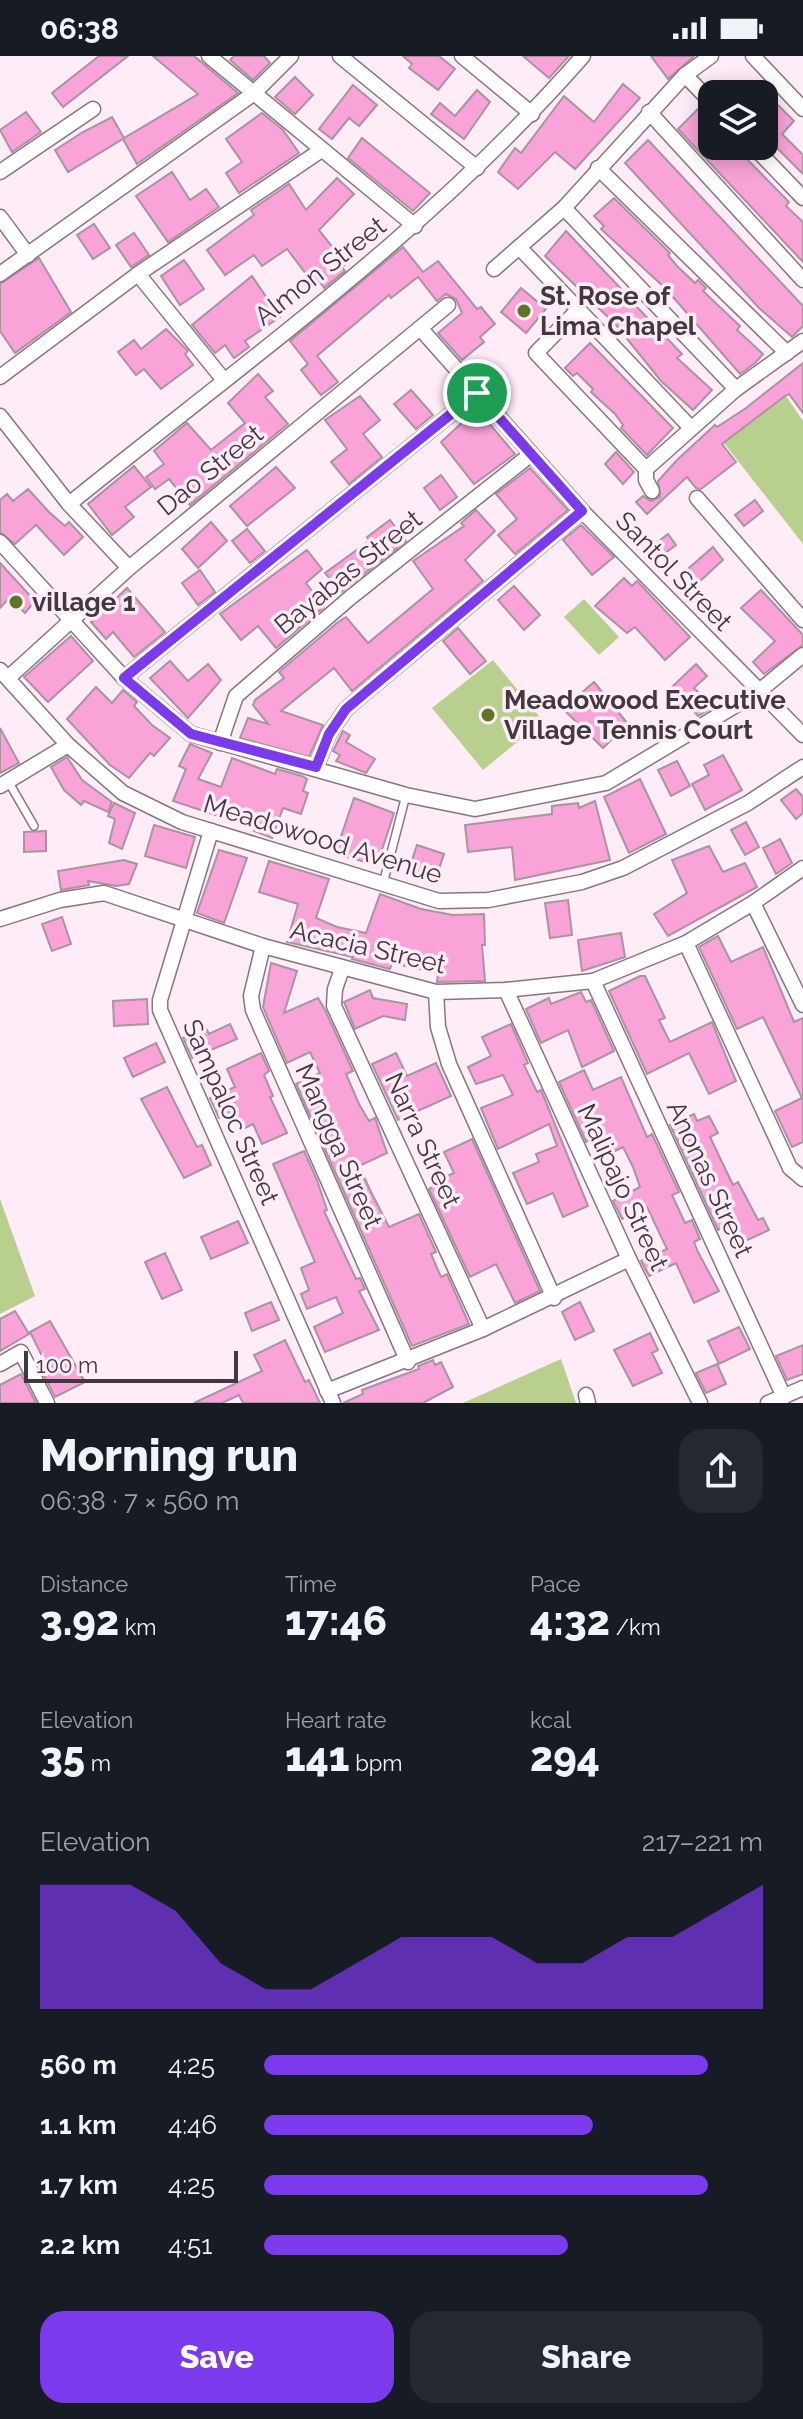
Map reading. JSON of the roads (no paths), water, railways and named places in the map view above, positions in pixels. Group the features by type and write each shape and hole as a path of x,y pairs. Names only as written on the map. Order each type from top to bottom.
{"street":[{"path":"209,56 320,151 415,226"},
{"path":"0,274 253,94 291,56"},
{"path":"340,56 477,168"},
{"path":"462,56 532,114"},
{"name":"Almon Street","path":"69,504 415,226 532,114 583,56"},
{"path":"494,269 564,208 649,112 685,75 711,56"},
{"path":"753,56 803,109"},
{"path":"685,75 698,88"},
{"path":"0,172 93,109"},
{"path":"649,112 803,280"},
{"path":"0,377 138,274 320,151"},
{"path":"766,160 803,198"},
{"path":"598,168 787,353"},
{"path":"564,208 736,389"},
{"path":"0,217 28,255"},
{"path":"519,247 691,428"},
{"path":"138,274 223,379"},
{"name":"Dao Street","path":"4,674 448,305"},
{"path":"579,309 536,353 646,469 646,480 652,491"},
{"name":"Santol Street","path":"420,328 582,511 803,735"},
{"path":"646,469 736,389 803,341"},
{"path":"124,678 477,393"},
{"path":"0,416 69,504 129,568"},
{"name":"Bayabas Street","path":"220,743 236,696 351,597 530,455"},
{"path":"697,498 803,620"},
{"path":"316,767 329,734 346,709 582,511"},
{"path":"0,542 124,678 191,734 406,795 475,809 606,783 758,692 803,655"},
{"name":"Meadowood Avenue","path":"4,674 68,745 123,793 182,822 439,901 488,900 582,882 623,868 748,803 803,767"},
{"path":"4,783 68,745"},
{"name":"Sampaloc Street","path":"211,831 160,1000 160,1010 330,1397"},
{"name":"Acacia Street","path":"0,919 60,900 104,893 187,918 263,946 436,992 506,990 593,981 686,943 753,903 803,868"},
{"path":"753,903 803,1005"},
{"path":"686,943 790,1168 803,1179"},
{"name":"Mangga Street","path":"263,946 251,996 253,1010 408,1362"},
{"name":"Narra Street","path":"342,969 335,989 334,1006 483,1329"},
{"name":"Anonas Street","path":"593,981 784,1397"},
{"name":"Malipajo Street","path":"506,990 629,1259 700,1403"},
{"path":"436,992 438,1027 449,1064 554,1298"},
{"path":"330,1397 554,1298 629,1259"},
{"path":"0,1364 21,1352 47,1403"},
{"path":"768,1403 803,1388"}],"lane":[{"path":"4,783 34,826"},
{"path":"383,884 406,795"}],"place":[{"name":"St. Rose of Lima Chapel","path":"524,311"},
{"name":"village 1","path":"16,602"},
{"name":"Meadowood Executive Village Tennis Court","path":"488,715"}]}
